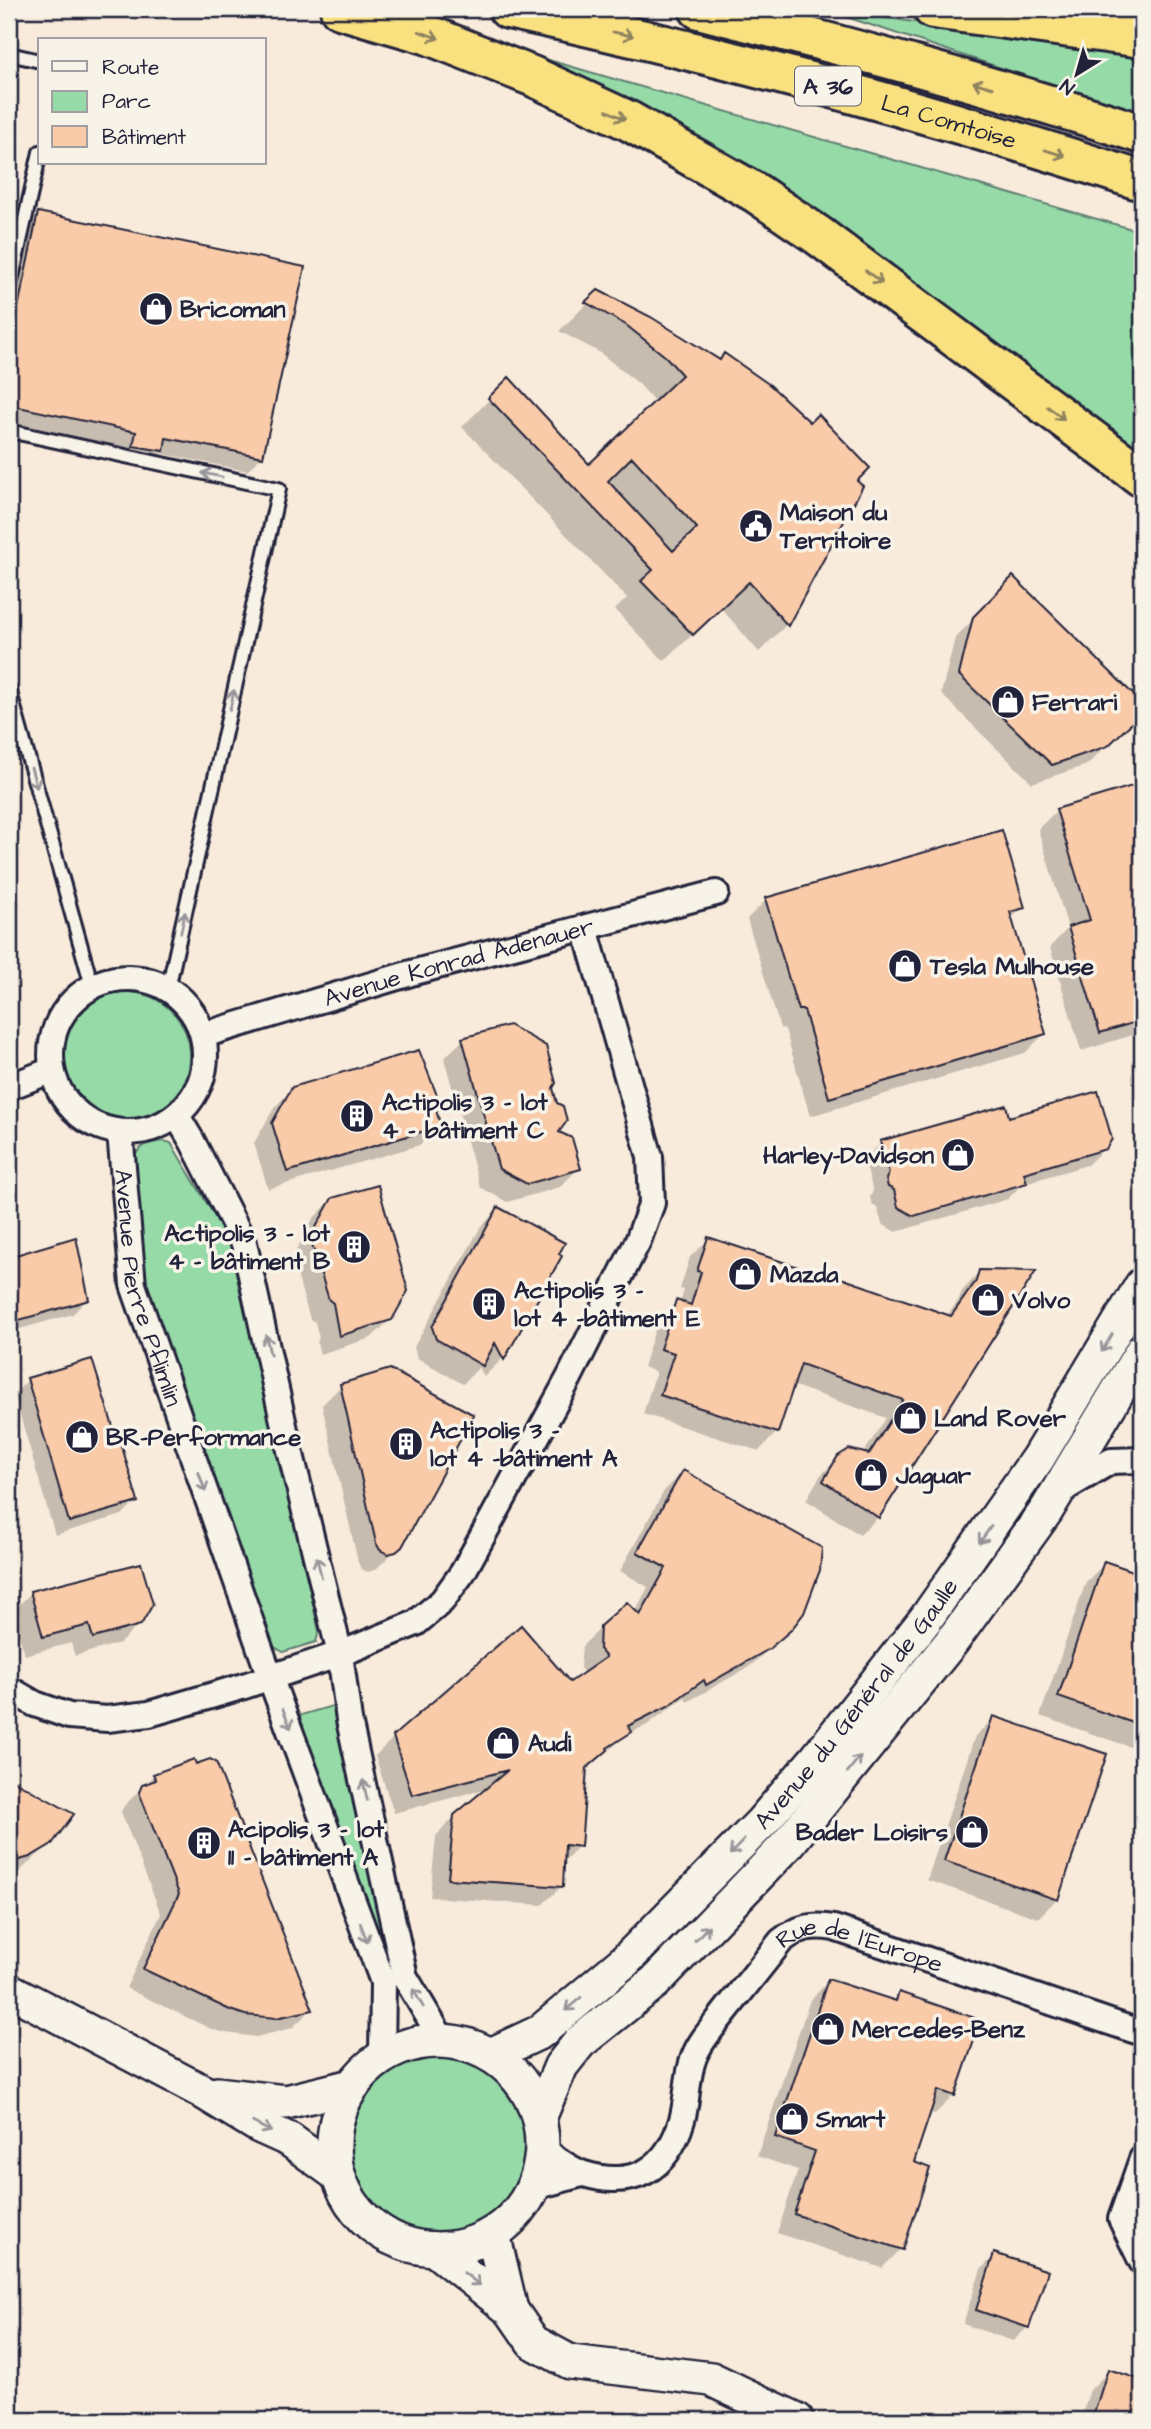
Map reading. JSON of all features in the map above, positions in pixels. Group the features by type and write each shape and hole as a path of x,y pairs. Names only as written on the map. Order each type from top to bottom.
{"highway":[{"path":"340,9 426,34 532,76 629,121 756,193 819,236 1142,477"},
{"name":"La Comtoise","path":"508,9 634,36 837,88 1142,181"},
{"name":"La Comtoise","path":"699,9 853,48 1074,111 1142,134"},
{"path":"933,9 1142,38"}],"main road":[{"name":"Avenue du Général de Gaulle","path":"493,2054 540,2032 626,1960 762,1822 817,1758 925,1620 1038,1458 1142,1285"},
{"name":"Avenue du Général de Gaulle","path":"541,2134 561,2066 580,2042 655,1982 787,1845 953,1640 1059,1492 1142,1351"},
{"path":"9,1990 290,2140 338,2175"},
{"path":"416,2043 461,2043 493,2054 520,2079 533,2101 541,2134 534,2187 519,2211 493,2234 474,2243 449,2249 403,2243 377,2229 362,2217 346,2194 334,2156 339,2111 352,2086 370,2065 416,2043"},
{"path":"203,2092 286,2102 352,2086"},
{"path":"493,2234 511,2310"},
{"path":"434,2249 511,2310 533,2342 570,2362 711,2379 797,2420"}],"street":[{"name":"Avenue Konrad Adenauer","path":"203,1035 411,973 716,893"},
{"path":"9,1689 35,1704 69,1716 107,1719 149,1714 340,1654 416,1623 442,1601 463,1572 575,1365 639,1241 652,1203 650,1157 584,928"},
{"path":"117,978 144,979 168,989 184,1001 196,1017 203,1035 206,1057 202,1079 192,1099 177,1115 160,1126 141,1132 120,1132 97,1126 76,1113 61,1093 52,1070 51,1045 58,1021 72,1001 93,986 117,978"},
{"path":"9,1087 52,1070"},
{"path":"177,1115 244,1243 285,1430 340,1654 349,1720 405,1977 443,2041"},
{"name":"Avenue Pierre Pflimlin","path":"120,1132 133,1286 270,1677 383,1982 382,2057"},
{"path":"1059,1492 1111,1461 1142,1460"},
{"name":"Rue de l'Europe","path":"534,2187 582,2174 612,2179 632,2178 652,2170 669,2152 682,2120 694,2057 711,2029 781,1941 791,1933 810,1926 834,1928 1142,2033"},
{"name":"Rue de l'Europe","path":"541,2134 582,2174"},
{"path":"1142,2159 1121,2219 1142,2262"}],"lane":[{"path":"9,54 38,61"},
{"path":"9,291 38,161"},
{"path":"9,431 279,489 168,989"},
{"path":"9,689 93,986"}],"green space":[{"path":"822,9 1142,54 1142,114"},
{"path":"1045,9 1142,9 1142,23"},
{"path":"507,48 1142,232 1142,461"},
{"path":"126,992 150,997 171,1011 185,1032 190,1056 185,1080 171,1101 150,1115 126,1120 102,1115 81,1101 67,1080 62,1056 67,1032 81,1011 102,997"},
{"path":"164,1141 171,1143 223,1230 237,1262 319,1631 316,1642 283,1652 270,1642 142,1282 132,1161 144,1146"},
{"path":"332,1706 338,1711 396,1972 387,1974 298,1722 301,1715"},
{"path":"438,2052 474,2059 504,2080 525,2110 532,2146 525,2182 504,2212 474,2233 438,2240 402,2233 372,2212 351,2182 344,2146 351,2110 372,2080 402,2059"}],"building":[{"name":"Bricoman","path":"38,212 305,267 263,457 166,438 164,451 133,446 136,432 9,405 9,351"},
{"path":"598,290 651,317 720,360 724,353 770,385 810,422 818,414 870,468 857,481 863,486 788,626 749,582 693,635 641,581 653,570 488,398 509,377 589,464 682,375 666,357 626,325 585,302","holes":["632,457 697,528 673,551 608,481"]},
{"path":"1013,576 1142,703 1142,713 1108,746 1052,765 959,675 973,617"},
{"path":"1142,783 1142,1020 1100,1033 1068,927 1090,920 1056,809"},
{"name":"Tesla Mulhouse","path":"1002,830 1025,908 1010,912 1046,1034 829,1098 804,1010 798,1010 765,898"},
{"path":"509,1025 546,1046 556,1083 553,1088 557,1103 563,1106 567,1121 559,1132 572,1138 581,1169 527,1184 499,1169 462,1038"},
{"name":"Actipolis 3 - lot 4 - bâtiment C","path":"419,1050 442,1108 436,1110 441,1126 287,1172 272,1123 292,1087"},
{"path":"1098,1091 1112,1139 1106,1149 1024,1173 1027,1183 914,1216 898,1207 894,1190 888,1187 886,1179 889,1173 880,1141 1006,1105 1009,1117"},
{"name":"Actipolis 3 - lot 4 - bâtiment B","path":"378,1185 408,1291 392,1320 339,1336 333,1303 329,1300 310,1238 332,1198"},
{"name":"Actipolis 3 - lot 4 -bâtiment E","path":"498,1207 565,1243 559,1254 562,1256 504,1360 495,1343 483,1366 436,1339 432,1327"},
{"path":"76,1237 89,1300 9,1323 9,1257"},
{"path":"708,1237 810,1271 812,1268 951,1316 976,1281 979,1270 1036,1271 879,1518 823,1481 838,1456 849,1449 869,1454 903,1400 801,1364 778,1433 660,1395 674,1353 660,1349 676,1300 691,1305 701,1272 697,1271"},
{"name":"BR-Performance","path":"92,1359 114,1430 117,1429 138,1502 69,1522 27,1378"},
{"name":"Actipolis 3 - lot 4 -bâtiment A","path":"390,1369 474,1415 402,1547 388,1554 380,1550 376,1543 340,1384"},
{"name":"Audi","path":"683,1470 822,1548 820,1570 804,1613 791,1630 769,1649 706,1685 704,1680 668,1706 628,1726 632,1732 607,1748 608,1750 587,1768 581,1847 565,1845 563,1887 448,1879 454,1815 508,1770 412,1795 393,1736 521,1625 570,1682 606,1657 599,1649 600,1626 627,1602 640,1615 666,1568 637,1552"},
{"path":"1104,1561 1142,1574 1142,1726 1058,1697"},
{"path":"141,1563 153,1604 141,1625 93,1638 89,1625 43,1637 30,1591"},
{"path":"993,1716 1107,1754 1058,1900 944,1861"},
{"name":"Acipolis 3 - lot 11 - bâtiment A","path":"194,1759 196,1764 210,1759 216,1762 313,2010 276,2018 245,2015 143,1969 179,1894 139,1792 142,1785 156,1780 153,1774"},
{"path":"9,1778 74,1814 52,1844 30,1857 9,1863"},
{"path":"828,1979 896,2001 899,1992 981,2020 955,2096 938,2090 914,2162 930,2168 903,2250 794,2214 815,2151 775,2137"},
{"path":"994,2253 1048,2271 1029,2328 976,2310"},
{"path":"1108,2369 1142,2380 1142,2420 1092,2420"}],"place":[{"name":"Bricoman","path":"156,309"},
{"name":"Maison du Territoire","path":"756,526"},
{"name":"Ferrari","path":"1008,702"},
{"name":"Tesla Mulhouse","path":"905,966"},
{"name":"Actipolis 3 - lot 4 - bâtiment C","path":"357,1116"},
{"name":"Harley-Davidson","path":"958,1155"},
{"name":"Actipolis 3 - lot 4 - bâtiment B","path":"354,1247"},
{"name":"Mazda","path":"745,1274"},
{"name":"Volvo","path":"988,1300"},
{"name":"Actipolis 3 - lot 4 -bâtiment E","path":"489,1304"},
{"name":"Land Rover","path":"910,1418"},
{"name":"BR-Performance","path":"82,1437"},
{"name":"Actipolis 3 - lot 4 -bâtiment A","path":"406,1444"},
{"name":"Jaguar","path":"871,1475"},
{"name":"Audi","path":"503,1743"},
{"name":"Bader Loisirs","path":"972,1832"},
{"name":"Acipolis 3 - lot 11 - bâtiment A","path":"204,1843"},
{"name":"Mercedes-Benz","path":"828,2029"},
{"name":"Smart","path":"792,2119"}]}
